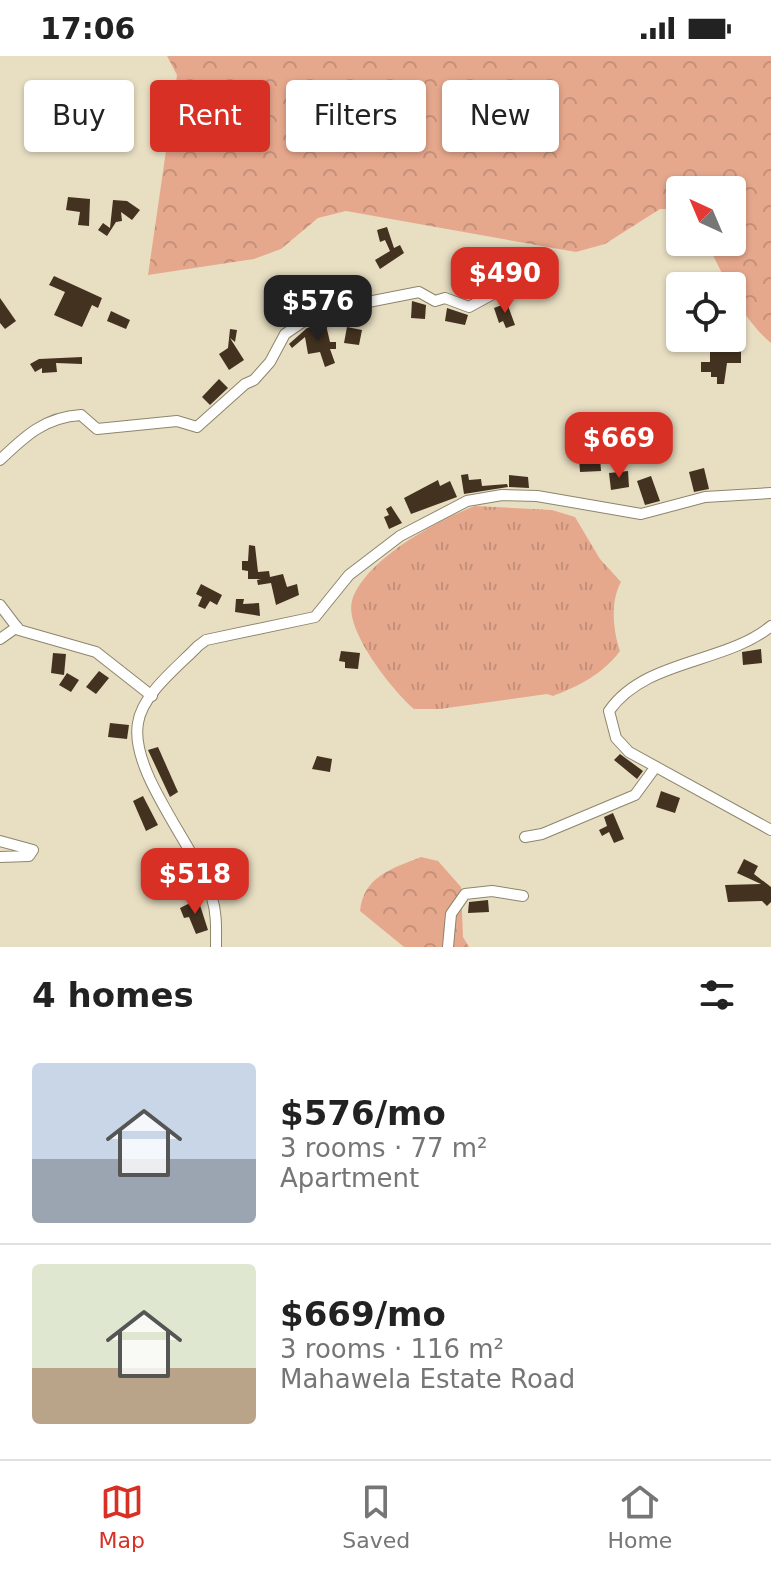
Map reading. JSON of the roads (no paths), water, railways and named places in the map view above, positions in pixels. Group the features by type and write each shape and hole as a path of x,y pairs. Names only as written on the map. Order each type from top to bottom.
{"street":[{"path":"0,460 31,429 64,416 81,415 97,429 177,421 197,427 245,384 254,380 296,324 317,312 419,292 435,301 445,298 469,307 500,290 522,290 548,275"},
{"path":"216,947 217,920 211,895 181,831 157,792 139,750 138,723 152,696 206,640 315,617 349,575 400,536 467,501 502,495 537,496 641,514 705,497 771,493"},
{"path":"0,605 17,627 96,652 152,696"},
{"path":"771,626 760,635 692,660 631,689 615,702 609,719 616,738 629,752 654,769 771,830"},
{"path":"0,639 17,627"},
{"path":"525,837 542,834 635,795 654,769"},
{"path":"0,841 33,850 29,856 0,857"},
{"path":"448,947 451,914 465,894 492,891 523,896"}]}
